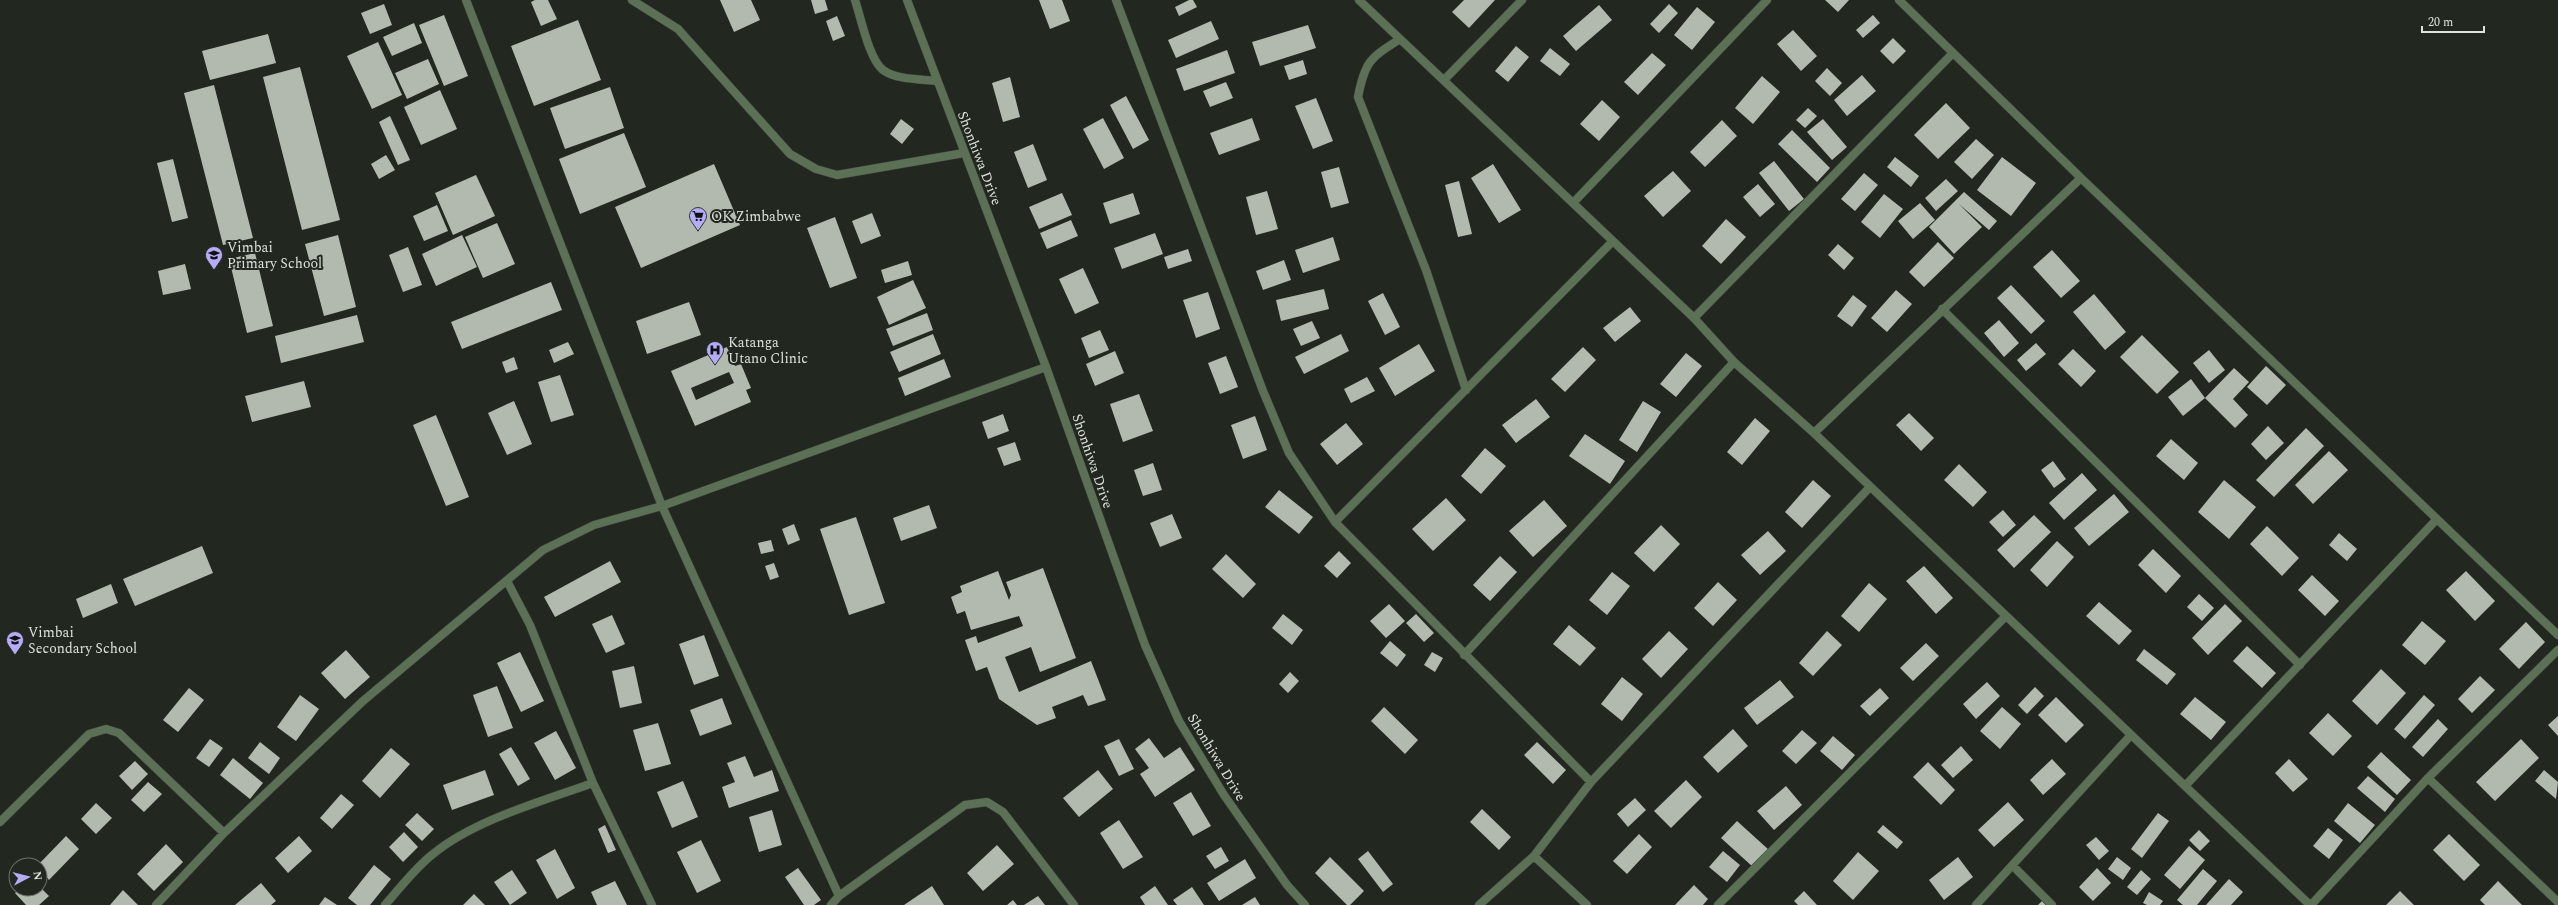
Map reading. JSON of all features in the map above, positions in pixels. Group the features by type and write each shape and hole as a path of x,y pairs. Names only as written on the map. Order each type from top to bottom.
{"street":[{"path":"466,0 662,506 839,896"},
{"path":"632,0 678,29 790,154 816,169 837,175 964,153"},
{"path":"855,0 875,62 884,71 894,76 937,82"},
{"name":"Shonhiwa Drive","path":"907,0 1046,367 1145,645 1180,721 1224,795 1287,885 1305,905"},
{"path":"1116,0 1266,398 1289,453 1335,522 1464,655 1591,782"},
{"path":"1359,0 1573,203 1612,242 1694,318 1734,362 1814,433 2310,905 2428,778 2558,650"},
{"path":"1444,80 1522,0"},
{"path":"1573,203 1767,0"},
{"path":"1899,0 2081,178 2436,520 2558,635"},
{"path":"1400,38 1376,53 1363,72 1358,97 1426,270 1466,390"},
{"path":"1694,318 1953,53"},
{"path":"1814,433 1942,309 2081,178"},
{"path":"1335,522 1612,242"},
{"path":"1942,309 2300,665"},
{"path":"1464,655 1734,362"},
{"path":"156,905 224,833 363,701 543,550 594,525 662,506 1046,367"},
{"path":"1478,905 1534,856 1591,782 1870,487"},
{"path":"2185,786 2436,520"},
{"path":"507,581 530,625 593,783 652,905"},
{"path":"1718,905 2006,616"},
{"path":"0,822 89,734 106,729 119,733 224,833"},
{"path":"1976,905 2014,866 2131,735"},
{"path":"2428,778 2558,902"},
{"path":"385,905 433,854 454,840 495,818 593,783"},
{"path":"831,905 839,896 965,805 987,802 1003,812 1074,905"},
{"path":"1534,856 1587,905"},
{"path":"2014,866 2052,905"}],"building":[{"path":"535,0 548,0 557,19 541,26 531,2"},
{"path":"720,0 751,0 760,20 734,32"},
{"path":"811,0 825,0 828,10 815,14"},
{"path":"1039,0 1062,0 1070,21 1050,29"},
{"path":"1189,0 1193,0 1197,7 1179,16 1175,7"},
{"path":"1464,0 1495,0 1469,28 1452,12"},
{"path":"1825,0 1849,0 1838,12"},
{"path":"384,4 392,25 370,34 361,13"},
{"path":"1669,4 1678,13 1659,33 1650,24"},
{"path":"1599,5 1612,20 1576,51 1563,36"},
{"path":"1697,7 1715,22 1692,50 1674,35"},
{"path":"444,15 468,76 444,86 419,25"},
{"path":"1873,15 1880,23 1863,38 1856,30"},
{"path":"837,16 845,36 833,41 826,21"},
{"path":"578,20 601,80 534,106 511,46"},
{"path":"1211,21 1219,39 1176,58 1168,40"},
{"path":"414,23 422,43 392,56 383,37"},
{"path":"1308,25 1316,48 1260,66 1252,42"},
{"path":"1793,30 1817,56 1801,71 1777,44"},
{"path":"268,34 276,63 210,80 202,51"},
{"path":"1893,38 1906,51 1893,64 1880,51"},
{"path":"378,42 402,95 372,109 347,56"},
{"path":"1516,46 1529,57 1508,82 1495,71"},
{"path":"1550,48 1570,64 1560,76 1540,61"},
{"path":"1227,50 1235,73 1184,91 1176,69"},
{"path":"1652,53 1666,65 1638,95 1624,82"},
{"path":"428,59 439,84 407,99 395,73"},
{"path":"1303,60 1307,74 1289,80 1284,66"},
{"path":"300,67 340,220 302,230 263,77"},
{"path":"1827,68 1842,83 1830,96 1815,81"},
{"path":"1862,75 1876,91 1847,116 1834,100"},
{"path":"1762,76 1780,92 1753,124 1735,108"},
{"path":"1010,77 1020,117 1003,122 992,83"},
{"path":"1226,82 1233,98 1210,107 1203,91"},
{"path":"214,85 253,238 223,245 184,93"},
{"path":"610,87 624,128 565,149 550,108"},
{"path":"440,90 457,129 421,145 404,107"},
{"path":"1126,96 1149,140 1133,149 1110,105"},
{"path":"1316,98 1333,141 1313,149 1295,106"},
{"path":"1602,100 1620,117 1599,141 1580,124"},
{"path":"1946,103 1970,128 1938,159 1914,135"},
{"path":"1808,108 1817,116 1805,128 1796,120"},
{"path":"390,116 410,160 398,165 379,122"},
{"path":"1103,118 1124,158 1104,169 1083,129"},
{"path":"1252,118 1260,140 1219,155 1210,133"},
{"path":"901,119 914,129 902,144 890,134"},
{"path":"1823,119 1847,147 1832,160 1807,132"},
{"path":"1722,120 1737,136 1705,167 1690,152"},
{"path":"1792,130 1830,168 1817,182 1778,144"},
{"path":"624,133 646,187 580,214 559,159"},
{"path":"1976,139 1994,155 1972,179 1954,162"},
{"path":"1033,144 1047,180 1028,188 1014,152"},
{"path":"386,155 395,170 379,179 371,164"},
{"path":"1895,157 1919,176 1911,187 1887,167"},
{"path":"2002,157 2036,183 2011,216 1977,190"},
{"path":"173,159 188,218 172,222 157,163"},
{"path":"1774,161 1804,199 1789,211 1759,173"},
{"path":"714,164 740,225 641,268 615,207"},
{"path":"1493,164 1521,210 1499,223 1471,178"},
{"path":"1339,167 1349,203 1331,208 1321,172"},
{"path":"1673,171 1691,191 1663,217 1644,196"},
{"path":"1864,173 1878,185 1855,211 1841,199"},
{"path":"476,175 495,216 453,235 435,193"},
{"path":"1946,179 1958,191 1936,211 1925,198"},
{"path":"1459,181 1472,234 1458,237 1445,185"},
{"path":"1758,184 1775,204 1760,217 1743,197"},
{"path":"1267,191 1278,229 1256,235 1246,197"},
{"path":"1964,192 1997,221 1989,230 1959,204 1982,227 1954,254 1929,227"},
{"path":"1062,193 1072,215 1039,229 1029,207"},
{"path":"1133,193 1140,214 1110,224 1103,203"},
{"path":"1884,194 1903,209 1880,238 1861,222"},
{"path":"1920,203 1935,220 1913,239 1898,221"},
{"path":"437,205 448,231 424,241 413,216"},
{"path":"872,213 881,236 861,244 852,221"},
{"path":"835,217 857,278 830,288 807,228"},
{"path":"1726,219 1746,237 1721,264 1702,246"},
{"path":"1071,220 1078,236 1047,249 1040,233"},
{"path":"497,223 515,264 483,278 465,237"},
{"path":"1155,233 1163,254 1122,269 1114,248"},
{"path":"338,235 356,307 324,316 305,244"},
{"path":"462,235 477,267 436,286 422,254"},
{"path":"1333,237 1340,260 1303,273 1295,250"},
{"path":"1938,242 1954,258 1924,287 1909,272"},
{"path":"1838,244 1854,258 1844,270 1828,255"},
{"path":"408,247 422,285 403,292 389,255"},
{"path":"1188,249 1192,261 1168,269 1164,257"},
{"path":"2052,250 2080,281 2061,298 2033,267"},
{"path":"255,253 273,326 247,333 229,259"},
{"path":"1284,260 1291,280 1263,290 1256,271"},
{"path":"908,261 912,275 885,283 881,270"},
{"path":"185,264 191,289 163,295 158,271"},
{"path":"1083,268 1099,303 1075,314 1059,279"},
{"path":"913,280 926,308 889,325 877,297"},
{"path":"551,282 562,310 462,349 451,322"},
{"path":"2011,285 2045,321 2031,334 1997,298"},
{"path":"1324,289 1329,309 1281,321 1276,300"},
{"path":"1896,290 1912,304 1887,332 1871,318"},
{"path":"1208,292 1220,329 1196,338 1183,300"},
{"path":"1383,293 1400,327 1385,335 1368,301"},
{"path":"2094,294 2126,332 2105,350 2073,312"},
{"path":"1853,295 1867,306 1852,327 1837,316"},
{"path":"689,302 701,335 647,354 636,321"},
{"path":"1630,307 1641,321 1615,342 1603,328"},
{"path":"927,313 933,330 893,346 886,329"},
{"path":"357,315 364,342 281,363 275,336"},
{"path":"1999,320 2019,343 2004,357 1984,333"},
{"path":"1312,321 1320,338 1301,346 1293,329"},
{"path":"1100,330 1109,350 1089,358 1081,338"},
{"path":"933,334 941,354 899,372 890,352"},
{"path":"1341,334 1349,351 1304,374 1295,357"},
{"path":"2142,335 2179,372 2157,394 2120,357"},
{"path":"568,342 574,354 554,363 549,350"},
{"path":"2036,343 2046,354 2026,371 2017,360"},
{"path":"1419,344 1435,371 1395,396 1379,368"},
{"path":"727,347 735,366 741,364 751,388 746,390 751,402 695,426 671,371","holes":["729,372 734,383 696,400 691,388"]},
{"path":"1583,347 1596,360 1565,392 1551,379"},
{"path":"2073,349 2096,371 2081,387 2058,364"},
{"path":"2209,350 2225,370 2209,383 2193,363"},
{"path":"1115,351 1124,373 1095,386 1086,364"},
{"path":"1686,353 1702,366 1676,397 1660,384"},
{"path":"1226,356 1238,387 1220,394 1208,363"},
{"path":"514,357 518,369 506,373 502,362"},
{"path":"944,359 951,377 905,396 898,378"},
{"path":"2266,366 2286,385 2267,405 2247,387"},
{"path":"2234,368 2249,382 2233,399 2248,415 2235,428 2205,398"},
{"path":"560,375 574,415 551,422 538,382"},
{"path":"1367,377 1375,391 1351,403 1344,389"},
{"path":"2191,379 2205,398 2183,416 2168,397"},
{"path":"304,381 311,407 252,422 245,396"},
{"path":"1139,394 1153,431 1123,442 1110,404"},
{"path":"1536,399 1550,417 1516,443 1502,425"},
{"path":"514,401 532,444 507,455 488,413"},
{"path":"1643,401 1661,412 1637,452 1619,440"},
{"path":"1909,413 1934,438 1921,451 1896,425"},
{"path":"1003,414 1009,431 988,439 982,422"},
{"path":"436,415 469,497 446,506 413,425"},
{"path":"1255,416 1267,450 1243,459 1231,425"},
{"path":"1755,418 1770,431 1742,465 1727,452"},
{"path":"1346,423 1363,444 1337,465 1320,444"},
{"path":"2268,426 2284,443 2266,460 2251,444"},
{"path":"2306,428 2324,446 2274,497 2256,480"},
{"path":"1585,434 1625,461 1610,484 1569,456"},
{"path":"2171,439 2198,463 2184,480 2156,456"},
{"path":"1015,442 1021,460 1004,466 997,448"},
{"path":"1485,448 1506,466 1481,494 1461,476"},
{"path":"2329,451 2348,470 2313,504 2295,485"},
{"path":"2053,461 2066,479 2054,488 2041,470"},
{"path":"1153,463 1162,490 1143,496 1134,470"},
{"path":"1959,464 1987,492 1973,507 1944,480"},
{"path":"2082,473 2097,490 2064,520 2049,503"},
{"path":"1813,480 1831,496 1802,528 1785,512"},
{"path":"2224,480 2256,507 2229,539 2198,512"},
{"path":"1279,490 1313,517 1299,534 1265,507"},
{"path":"2114,494 2129,512 2089,546 2074,528"},
{"path":"1446,498 1466,520 1433,551 1412,529"},
{"path":"1544,500 1567,526 1533,557 1509,531"},
{"path":"929,505 937,528 901,541 893,518"},
{"path":"2003,510 2016,525 2003,537 1989,522"},
{"path":"1172,514 1182,538 1160,547 1150,523"},
{"path":"2034,515 2051,532 2014,568 1997,550"},
{"path":"856,517 885,603 849,615 820,529"},
{"path":"794,524 800,540 788,545 782,529"},
{"path":"1661,525 1680,544 1654,572 1634,553"},
{"path":"2267,526 2299,558 2282,576 2250,544"},
{"path":"1768,531 1786,551 1760,575 1741,555"},
{"path":"2339,533 2357,549 2347,561 2329,545"},
{"path":"771,540 774,551 761,554 758,543"},
{"path":"2057,541 2074,557 2047,587 2030,570"},
{"path":"202,546 213,573 135,606 123,579"},
{"path":"2153,549 2181,576 2166,593 2138,565"},
{"path":"1339,551 1351,563 1337,578 1324,566"},
{"path":"1226,554 1256,584 1243,598 1212,569"},
{"path":"1500,556 1517,572 1490,601 1473,585"},
{"path":"610,561 621,582 555,617 544,597"},
{"path":"774,563 779,577 770,580 765,566"},
{"path":"1924,566 1953,598 1936,614 1906,581"},
{"path":"1043,568 1076,658 1040,672 1031,647 1005,657 1019,692 1091,661 1106,700 1088,706 1083,695 1052,707 1056,718 1037,725 999,699 987,667 976,671 965,640 976,636 978,643 1023,626 1019,616 971,630 965,611 957,614 951,597 962,592 960,586 998,571 1009,600 1011,595 1006,582"},
{"path":"2466,571 2495,601 2475,621 2446,590"},
{"path":"1612,572 1630,586 1607,615 1589,600"},
{"path":"2312,575 2339,601 2325,616 2298,590"},
{"path":"1718,582 1737,600 1713,626 1694,608"},
{"path":"1869,583 1887,599 1859,632 1841,616"},
{"path":"111,584 118,603 83,618 76,599"},
{"path":"2199,594 2214,608 2202,621 2187,607"},
{"path":"2099,602 2132,631 2119,645 2086,616"},
{"path":"1389,604 1405,621 1386,638 1370,621"},
{"path":"2225,604 2242,621 2208,655 2192,638"},
{"path":"1283,614 1303,630 1292,645 1272,628"},
{"path":"1416,614 1434,633 1424,642 1406,623"},
{"path":"612,615 625,644 606,653 592,624"},
{"path":"2422,621 2446,641 2425,665 2402,645"},
{"path":"2526,622 2545,642 2519,669 2499,649"},
{"path":"1569,625 1596,648 1580,666 1553,644"},
{"path":"1669,631 1688,649 1661,678 1642,659"},
{"path":"1827,631 1842,645 1813,676 1799,663"},
{"path":"704,635 719,676 694,685 679,644"},
{"path":"1390,641 1406,655 1397,667 1380,653"},
{"path":"1926,643 1939,656 1913,681 1900,668"},
{"path":"2247,646 2276,673 2262,688 2233,661"},
{"path":"2144,649 2176,674 2167,685 2136,660"},
{"path":"346,650 370,677 345,699 321,673"},
{"path":"520,652 544,701 521,712 497,663"},
{"path":"1432,652 1443,658 1435,672 1424,665"},
{"path":"634,666 642,703 620,708 612,671"},
{"path":"2381,669 2406,693 2377,725 2352,701"},
{"path":"1290,672 1299,681 1288,693 1279,684"},
{"path":"2480,676 2495,690 2472,713 2458,699"},
{"path":"1622,677 1643,694 1622,721 1601,704"},
{"path":"1780,680 1794,697 1757,725 1744,708"},
{"path":"1987,682 2000,696 1976,719 1963,704"},
{"path":"497,686 513,728 488,737 473,695"},
{"path":"2035,687 2044,696 2027,714 2018,705"},
{"path":"189,688 204,700 178,732 163,720"},
{"path":"1880,688 1889,698 1870,716 1860,706"},
{"path":"300,695 319,709 296,741 277,727"},
{"path":"2424,695 2435,705 2405,739 2394,729"},
{"path":"2056,697 2084,725 2066,743 2038,715"},
{"path":"2195,697 2226,722 2211,740 2180,714"},
{"path":"722,698 732,724 700,736 690,710"},
{"path":"1384,707 1418,740 1405,754 1371,721"},
{"path":"2002,707 2021,724 2000,749 1980,731"},
{"path":"2328,713 2352,736 2333,756 2309,733"},
{"path":"2558,716 2558,736 2548,725"},
{"path":"2438,719 2448,729 2423,757 2412,747"},
{"path":"658,723 671,764 645,771 633,730"},
{"path":"1733,729 1748,746 1718,773 1703,757"},
{"path":"1802,730 1817,743 1796,764 1782,751"},
{"path":"556,731 576,768 555,780 534,743"},
{"path":"1833,736 1855,755 1842,770 1820,751"},
{"path":"1149,738 1164,758 1180,747 1195,770 1155,797 1140,774 1149,768 1135,749"},
{"path":"210,739 223,748 209,767 196,758"},
{"path":"1119,739 1134,769 1119,776 1104,746"},
{"path":"2521,739 2539,758 2495,801 2476,782"},
{"path":"260,742 280,758 269,774 248,758"},
{"path":"1537,742 1566,770 1553,784 1524,755"},
{"path":"1961,746 1973,760 1953,778 1941,765"},
{"path":"511,747 530,779 518,786 499,754"},
{"path":"391,748 410,764 380,798 362,781"},
{"path":"2381,752 2411,780 2397,795 2367,767"},
{"path":"745,756 754,777 772,770 779,791 729,808 722,787 735,782 727,763"},
{"path":"233,758 263,783 250,799 220,775"},
{"path":"2052,759 2066,774 2043,795 2030,780"},
{"path":"2289,759 2308,779 2293,792 2275,773"},
{"path":"135,761 148,774 132,790 119,776"},
{"path":"1928,762 1955,790 1941,805 1913,777"},
{"path":"485,770 494,795 452,810 443,785"},
{"path":"1098,770 1113,789 1079,817 1063,798"},
{"path":"2544,770 2558,782 2556,799 2535,781"},
{"path":"2368,776 2395,799 2385,812 2357,788"},
{"path":"1686,780 1702,797 1671,828 1654,811"},
{"path":"683,781 698,817 672,828 657,792"},
{"path":"148,782 162,794 144,812 131,800"},
{"path":"1786,786 1802,805 1774,830 1757,811"},
{"path":"1191,792 1211,826 1193,836 1173,803"},
{"path":"341,794 354,805 332,829 320,818"},
{"path":"1635,798 1646,810 1628,827 1617,814"},
{"path":"2008,802 2024,820 1994,847 1978,830"},
{"path":"96,803 112,818 96,834 81,819"},
{"path":"2348,803 2375,825 2360,843 2334,821"},
{"path":"1482,809 1511,837 1499,850 1470,822"},
{"path":"772,810 782,845 759,852 749,817"},
{"path":"417,813 434,829 422,841 405,825"},
{"path":"2158,813 2169,821 2142,858 2131,849"},
{"path":"1119,820 1143,857 1123,869 1100,833"},
{"path":"1737,821 1769,850 1753,867 1721,838"},
{"path":"605,825 616,850 608,853 598,829"},
{"path":"1883,825 1903,842 1897,849 1877,832"},
{"path":"2328,828 2343,840 2329,859 2313,846"},
{"path":"2199,830 2210,841 2200,851 2189,840"},
{"path":"404,832 418,847 403,862 389,847"},
{"path":"1639,834 1652,847 1627,874 1613,861"},
{"path":"2449,834 2480,865 2464,881 2433,850"},
{"path":"66,836 79,849 49,880 48,857 46,857"},
{"path":"299,836 312,851 288,873 275,858"},
{"path":"2096,837 2109,851 2099,860 2086,845"},
{"path":"701,840 721,881 697,893 677,852"},
{"path":"166,844 183,862 154,891 137,874"},
{"path":"997,845 1014,864 983,891 967,873"},
{"path":"2189,846 2205,860 2180,889 2164,875"},
{"path":"1221,847 1229,861 1215,869 1206,856"},
{"path":"555,849 575,888 557,899 536,860"},
{"path":"1368,851 1393,884 1383,892 1358,859"},
{"path":"1723,851 1740,865 1727,882 1709,867"},
{"path":"1858,852 1879,871 1853,900 1833,881"},
{"path":"1330,857 1364,891 1350,905 1347,905 1315,873"},
{"path":"1958,857 1973,877 1944,900 1929,880"},
{"path":"2117,857 2131,868 2123,880 2108,869"},
{"path":"1245,859 1256,878 1219,901 1207,883"},
{"path":"374,865 391,879 370,905 357,905 348,898"},
{"path":"798,868 821,900 814,905 804,905 785,877"},
{"path":"2097,868 2111,883 2093,901 2079,887"},
{"path":"2203,869 2217,881 2197,905 2183,905 2177,900"},
{"path":"512,870 527,893 510,905 494,882"},
{"path":"2141,870 2151,879 2137,895 2127,887"},
{"path":"2229,879 2243,892 2231,905 2206,905"},
{"path":"615,881 627,905 597,905 591,892"},
{"path":"2498,881 2522,905 2485,905 2480,900"},
{"path":"261,883 276,901 271,905 235,905"},
{"path":"1694,885 1708,899 1703,905 1675,905"},
{"path":"932,886 944,905 904,905"},
{"path":"1155,886 1168,905 1145,905 1140,897"},
{"path":"1192,887 1204,905 1177,905 1173,900"},
{"path":"123,890 138,905 110,905"},
{"path":"1804,891 1817,905 1798,905 1794,901"},
{"path":"2400,891 2414,905 2386,905"},
{"path":"2149,892 2163,901 2160,905 2147,905 2143,903"},
{"path":"474,894 485,905 463,905"},
{"path":"1038,896 1045,905 1024,905"},
{"path":"19,897 48,897 39,905 26,905"},
{"path":"325,897 337,905 319,905"},
{"path":"1255,897 1260,905 1242,905"},
{"path":"1013,900 1017,905 1007,905"},
{"path":"2042,901 2046,905 2038,905"}],"place":[{"name":"OK Zimbabwe","path":"698,231"},
{"name":"Vimbai Primary School","path":"214,270"},
{"name":"Katanga Utano Clinic","path":"715,365"},
{"name":"Vimbai Secondary School","path":"15,655"}]}
